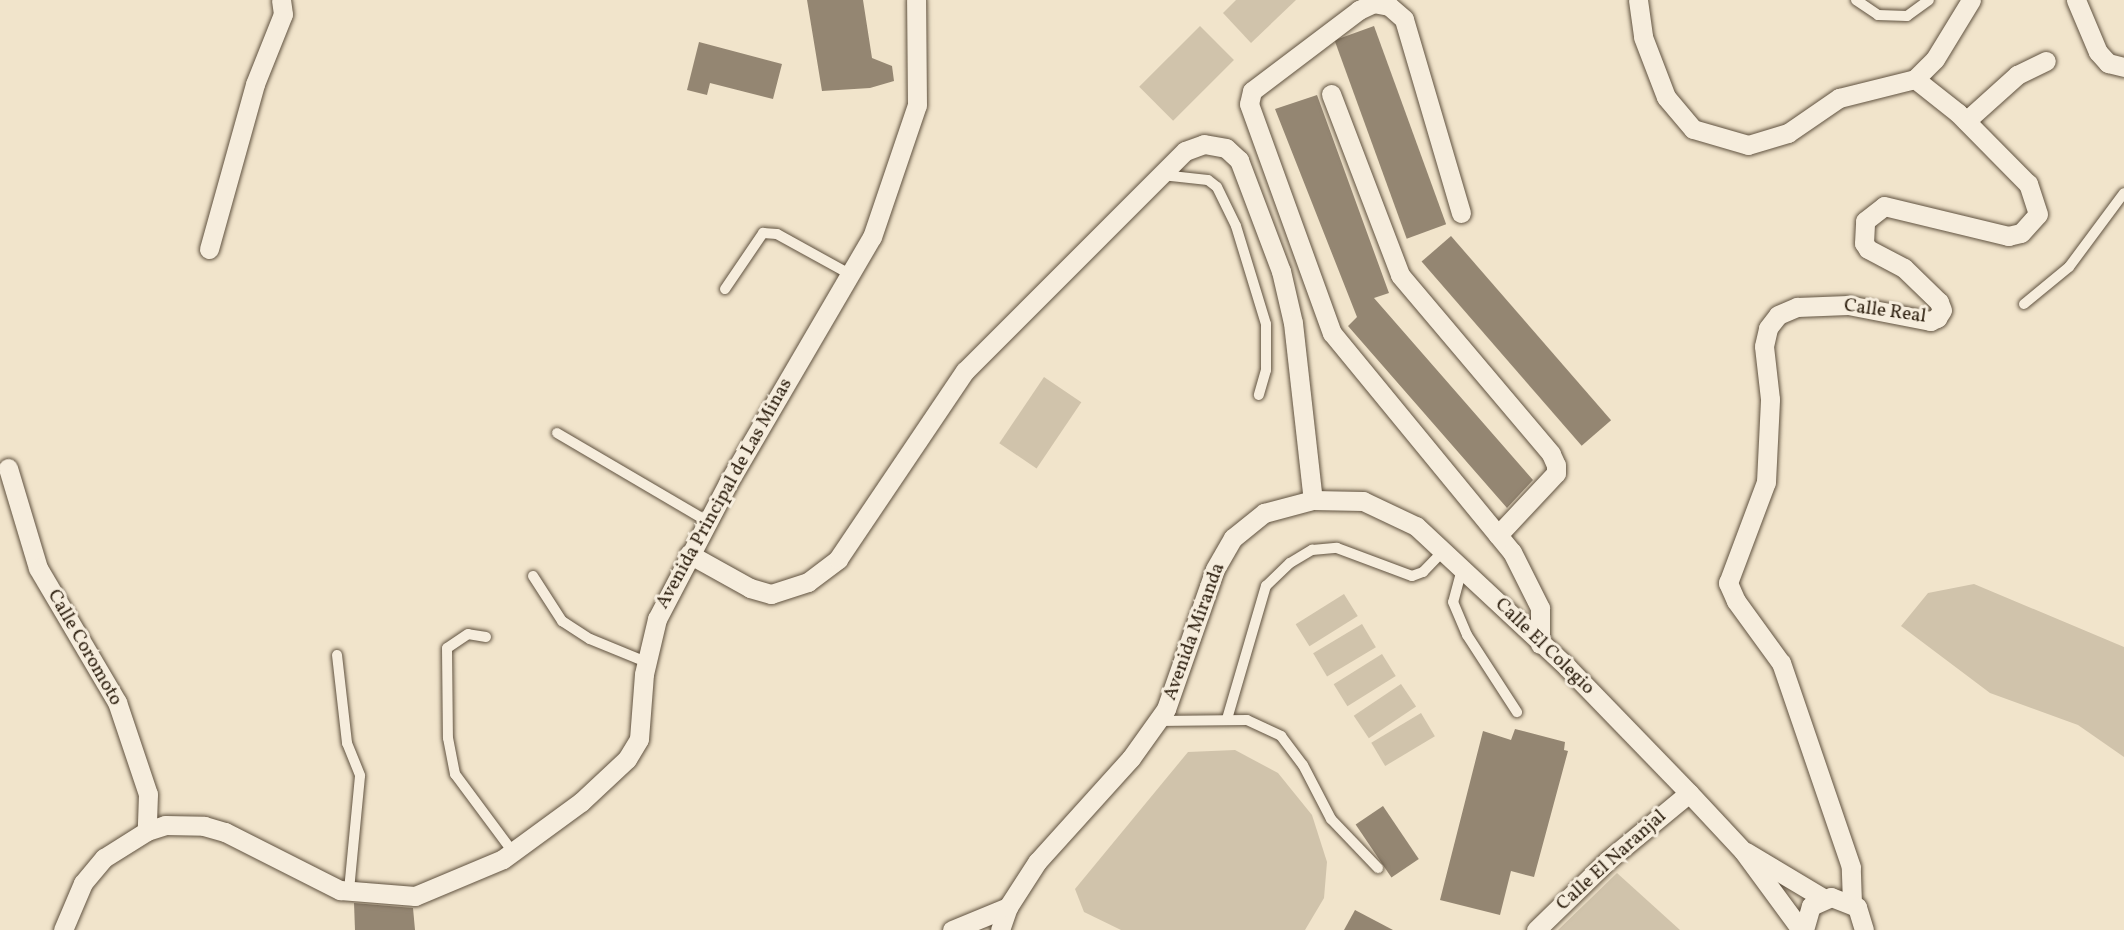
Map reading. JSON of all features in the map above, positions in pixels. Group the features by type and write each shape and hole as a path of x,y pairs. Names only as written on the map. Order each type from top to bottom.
{"street":[{"path":"209,249 255,84 283,14 281,0"},
{"name":"Avenida Principal de Las Minas","path":"64,930 83,883 104,858 147,831 185,825 225,832 312,879 349,891 415,896 476,874 513,852 582,802 627,759 639,739 646,662 657,620 707,521 848,273 872,237 917,105 916,0"},
{"path":"1638,0 1646,47 1666,97 1693,129 1730,143 1765,143 1839,99 1914,79 1935,59 1971,0"},
{"path":"2076,0 2098,52 2108,63 2124,67"},
{"path":"1461,213 1404,19 1389,6 1374,3 1359,10 1252,91 1249,104 1332,333 1512,552 1540,608 1540,644"},
{"path":"1966,121 2017,75 2046,61"},
{"name":"Calle Real","path":"1852,902 1851,867 1782,663 1736,601 1728,583 1766,482 1770,399 1764,346 1768,328 1778,315 1797,307 1848,304 1930,321 1937,318 1942,310 1939,302 1904,268 1868,250 1864,243 1866,221 1884,206 2008,236 2021,233 2038,214 2028,184 1966,121 1914,79"},
{"path":"1331,93 1400,275 1551,454 1556,465 1556,473 1498,535"},
{"path":"689,554 750,588 771,594 808,582 838,559 965,371 1185,152 1204,144 1226,148 1239,160 1281,271 1293,323 1313,500"},
{"name":"Calle Coromoto","path":"8,468 38,568 117,702 148,794 147,831"},
{"name":"Calle El Colegio","path":"1313,500 1363,501 1416,526 1540,644 1689,793 1743,851 1803,930"},
{"name":"Avenida Miranda","path":"1000,930 1008,907 1037,862 1131,758 1166,709 1215,569 1233,538 1264,513 1313,500"},
{"name":"Calle El Naranjal","path":"1536,930 1608,860 1689,793"},
{"name":"Calle El Colegio","path":"1743,851 1823,898 1838,897 1852,902"},
{"name":"Calle El Colegio","path":"1803,930 1807,913 1823,898"},
{"path":"1852,902 1866,928"},
{"path":"952,930 1008,907"}],"lane":[{"path":"1856,0 1878,15 1907,16 1929,0"},
{"path":"1161,175 1208,180 1217,187 1236,226 1266,324 1266,370 1259,395"},
{"path":"2024,304 2069,267 2124,193"},
{"path":"725,289 763,233 777,234 848,273"},
{"path":"557,433 707,521"},
{"path":"1227,719 1266,586 1290,563 1312,550 1337,548 1412,576 1423,572 1443,551"},
{"path":"1463,569 1453,602 1467,635 1517,712"},
{"path":"533,576 562,621 590,639 646,662"},
{"path":"486,637 468,634 447,648 448,738 454,774 513,852"},
{"path":"337,655 347,743 360,776 349,891"},
{"path":"1158,721 1247,720 1281,736 1303,765 1331,819 1378,868"}],"shaded area":[{"path":"1236,0 1296,0 1251,43 1223,13"},
{"path":"1200,26 1234,60 1173,121 1139,87"},
{"path":"1044,377 1081,402 1037,468 999,443"},
{"path":"1974,584 2124,647 2124,757 2078,725 1990,693 1901,626 1928,593"},
{"path":"1344,594 1358,616 1309,646 1296,624"},
{"path":"1362,624 1376,647 1327,677 1313,653"},
{"path":"1382,654 1396,676 1347,706 1334,684"},
{"path":"1401,684 1416,706 1369,738 1354,716"},
{"path":"1421,713 1435,736 1385,766 1371,743"},
{"path":"1235,750 1278,773 1312,815 1327,862 1324,898 1305,930 1121,930 1084,912 1075,889 1188,752"},
{"path":"1617,873 1680,930 1558,930"}],"building":[{"path":"807,0 863,0 872,58 892,66 894,81 870,88 822,91"},
{"path":"1374,26 1446,224 1407,239 1335,40"},
{"path":"699,42 782,64 773,99 710,83 707,95 687,90"},
{"path":"1317,95 1389,293 1374,298 1533,480 1507,508 1348,326 1357,317 1275,109"},
{"path":"1451,236 1611,420 1582,446 1422,262"},
{"path":"1515,729 1565,742 1564,750 1568,751 1534,877 1511,871 1500,915 1440,900 1483,731 1511,740"},
{"path":"1383,806 1419,859 1391,878 1356,824"},
{"path":"354,903 413,908 415,930 355,930"},
{"path":"1355,910 1393,930 1344,930"}]}
